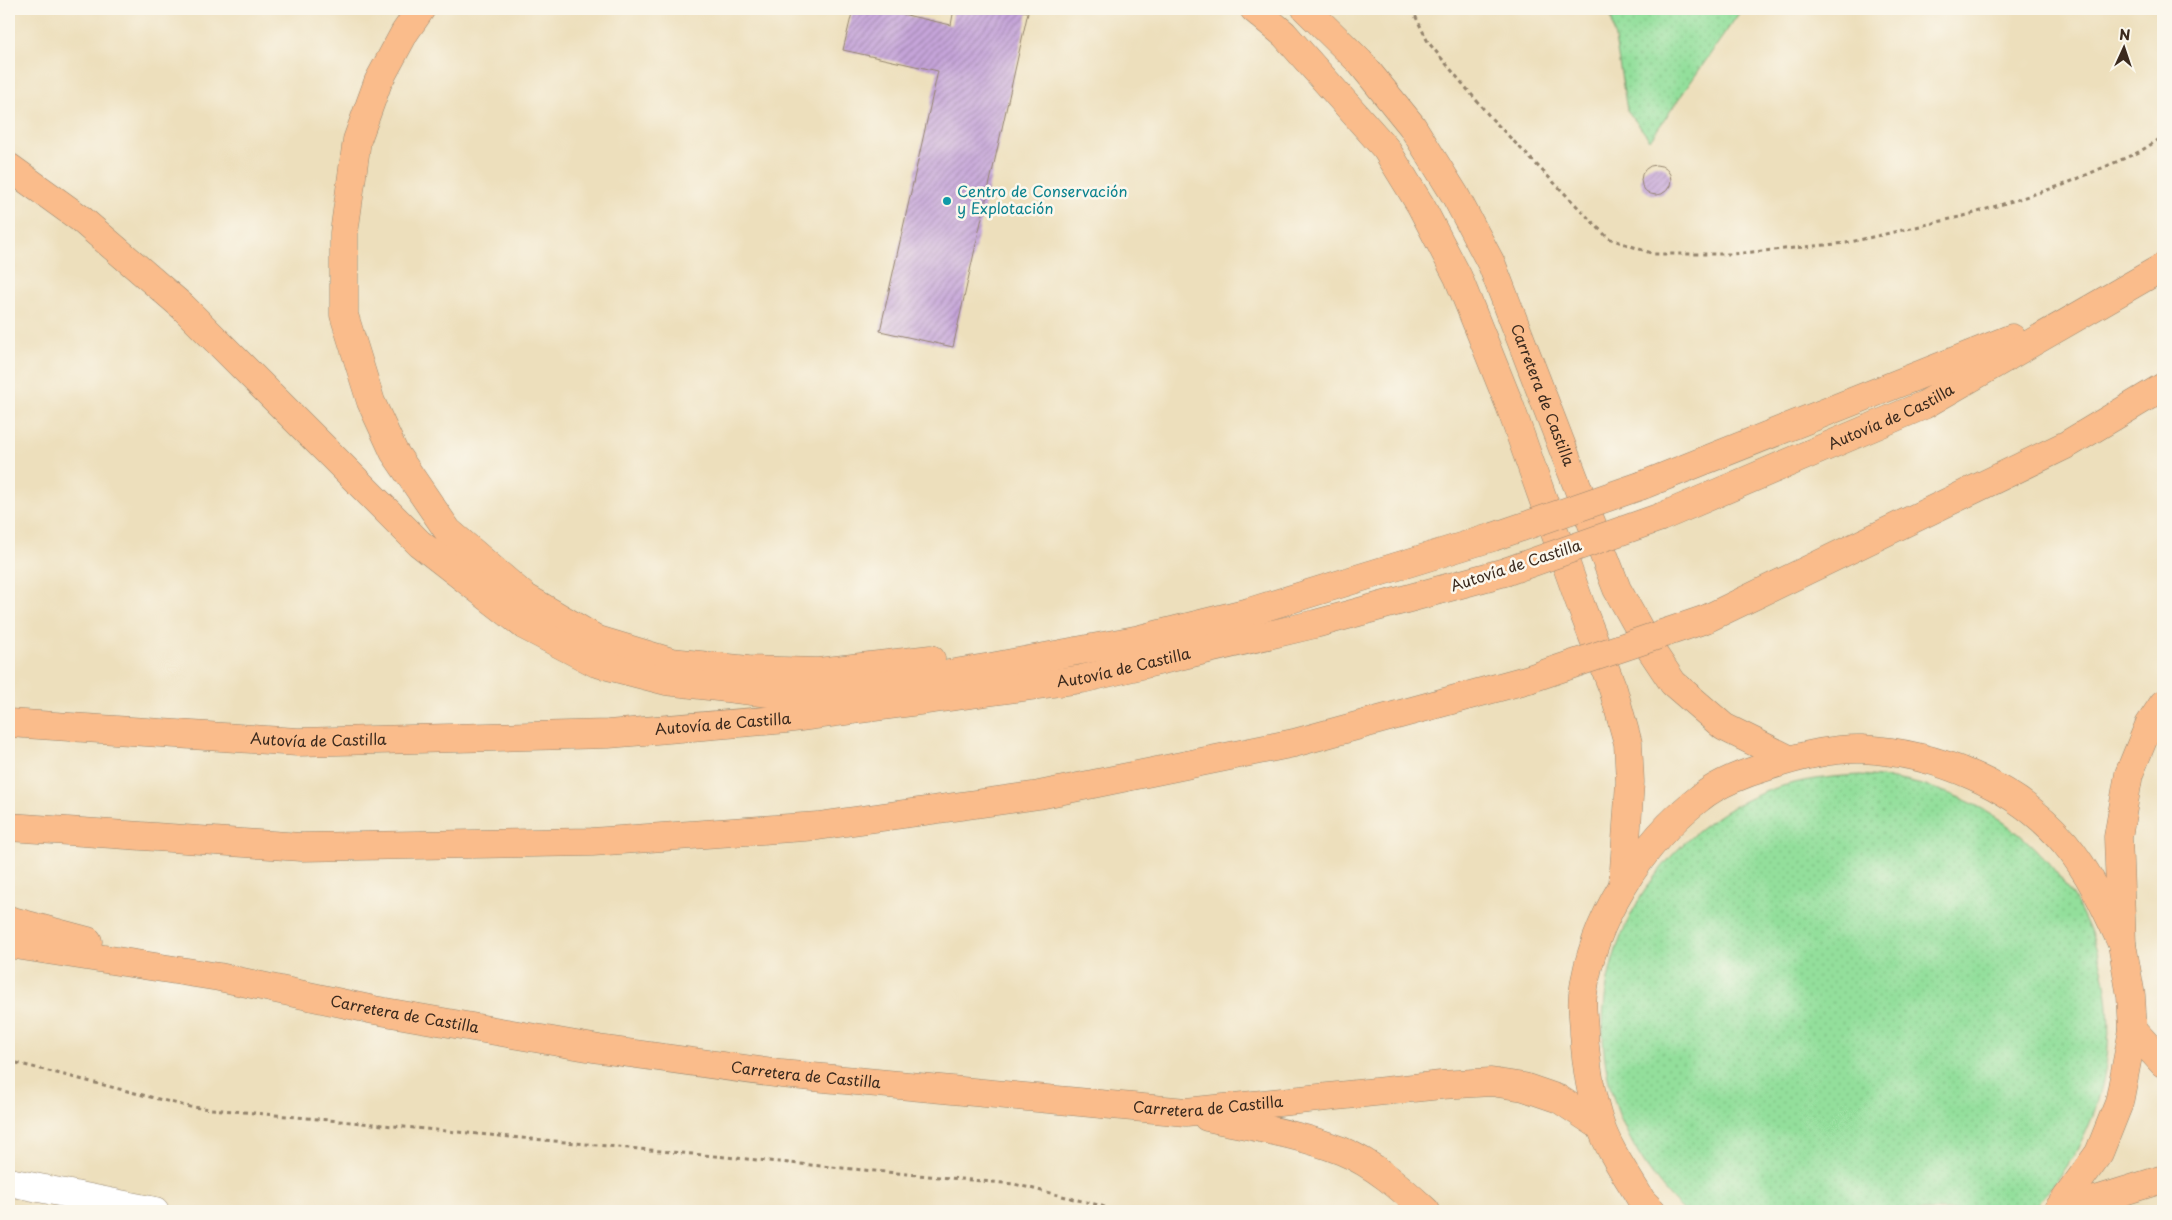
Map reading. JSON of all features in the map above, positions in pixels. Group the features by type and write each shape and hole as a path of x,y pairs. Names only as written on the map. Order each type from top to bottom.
{"highway":[{"path":"421,9 405,32 378,82 357,140 344,233 344,315 370,402 394,452 448,531 525,597 598,640 671,662 748,670 818,672 924,660 1341,584"},
{"path":"1254,9 1284,34 1386,149 1421,206 1458,277 1510,406 1580,606 1613,689 1628,743 1630,782 1622,884"},
{"name":"Carretera de Castilla","path":"1306,9 1360,62 1412,126 1455,195 1492,265 1617,589 1672,683 1724,727 1788,760"},
{"path":"9,167 81,219 183,307 419,543 525,626 596,662 666,681 787,694 857,689 1135,640 1252,611 1493,537 1643,485 2096,304"},
{"name":"Autovía de Castilla","path":"9,723 298,742 608,734 787,719 1082,680 1315,624 1505,572 1661,517 1924,405 2163,267"},
{"path":"9,827 301,847 592,842 818,826 1039,795 1284,745 1529,679 1706,619 2068,444 2163,387"},
{"path":"2059,1211 2099,1153 2119,1103 2133,1030 2131,996 2122,944 2118,837 2129,774 2150,725 2163,704"},
{"path":"1645,1208 1600,1126 1586,1069 1582,996 1594,944 1622,884 1659,836 1701,797 1747,772 1788,760 1830,752 1861,749 1920,757 1976,777 2024,805 2064,842 2094,884 2122,944"},
{"path":"9,920 220,978"},
{"name":"Carretera de Castilla","path":"9,944 220,978 374,1010 608,1050 781,1074 1186,1112 1440,1085 1491,1082 1524,1087 1558,1099 1600,1126"},
{"path":"2133,1030 2163,1063"},
{"path":"1186,1112 1302,1139 1342,1152 1380,1172 1426,1211"},
{"path":"2059,1211 2163,1179"}],"street":[{"path":"9,1182 155,1211"}],"path":[{"path":"1412,9 1428,42 1491,118 1608,238 1654,254 1732,254 1846,244 1968,215 2062,185 2139,152 2163,137"},
{"path":"9,1062 190,1107 1014,1184 1102,1206 1113,1211"}],"green space":[{"path":"1610,9 1742,9 1650,140 1627,110"},
{"path":"1860,775 1915,783 1950,794 1983,809 1999,819 2044,857 2077,903 2098,954 2108,1008 2106,1063 2093,1117 2067,1167 2029,1211 1684,1211 1651,1174 1626,1131 1614,1100 1604,1055 1604,1010 1611,965 1627,923 1649,884 1678,849 1713,820 1753,797 1779,787 1832,777"}],"building":[{"name":"Centro de Conservación y Explotación","path":"853,9 879,9 951,25 954,9 1012,9 1028,12 953,347 880,331 938,71 843,50"},
{"path":"1656,165 1667,169 1671,180 1667,191 1656,195 1645,191 1641,180 1645,169"}],"place":[{"name":"Centro de Conservación y Explotación","path":"947,201"}]}
